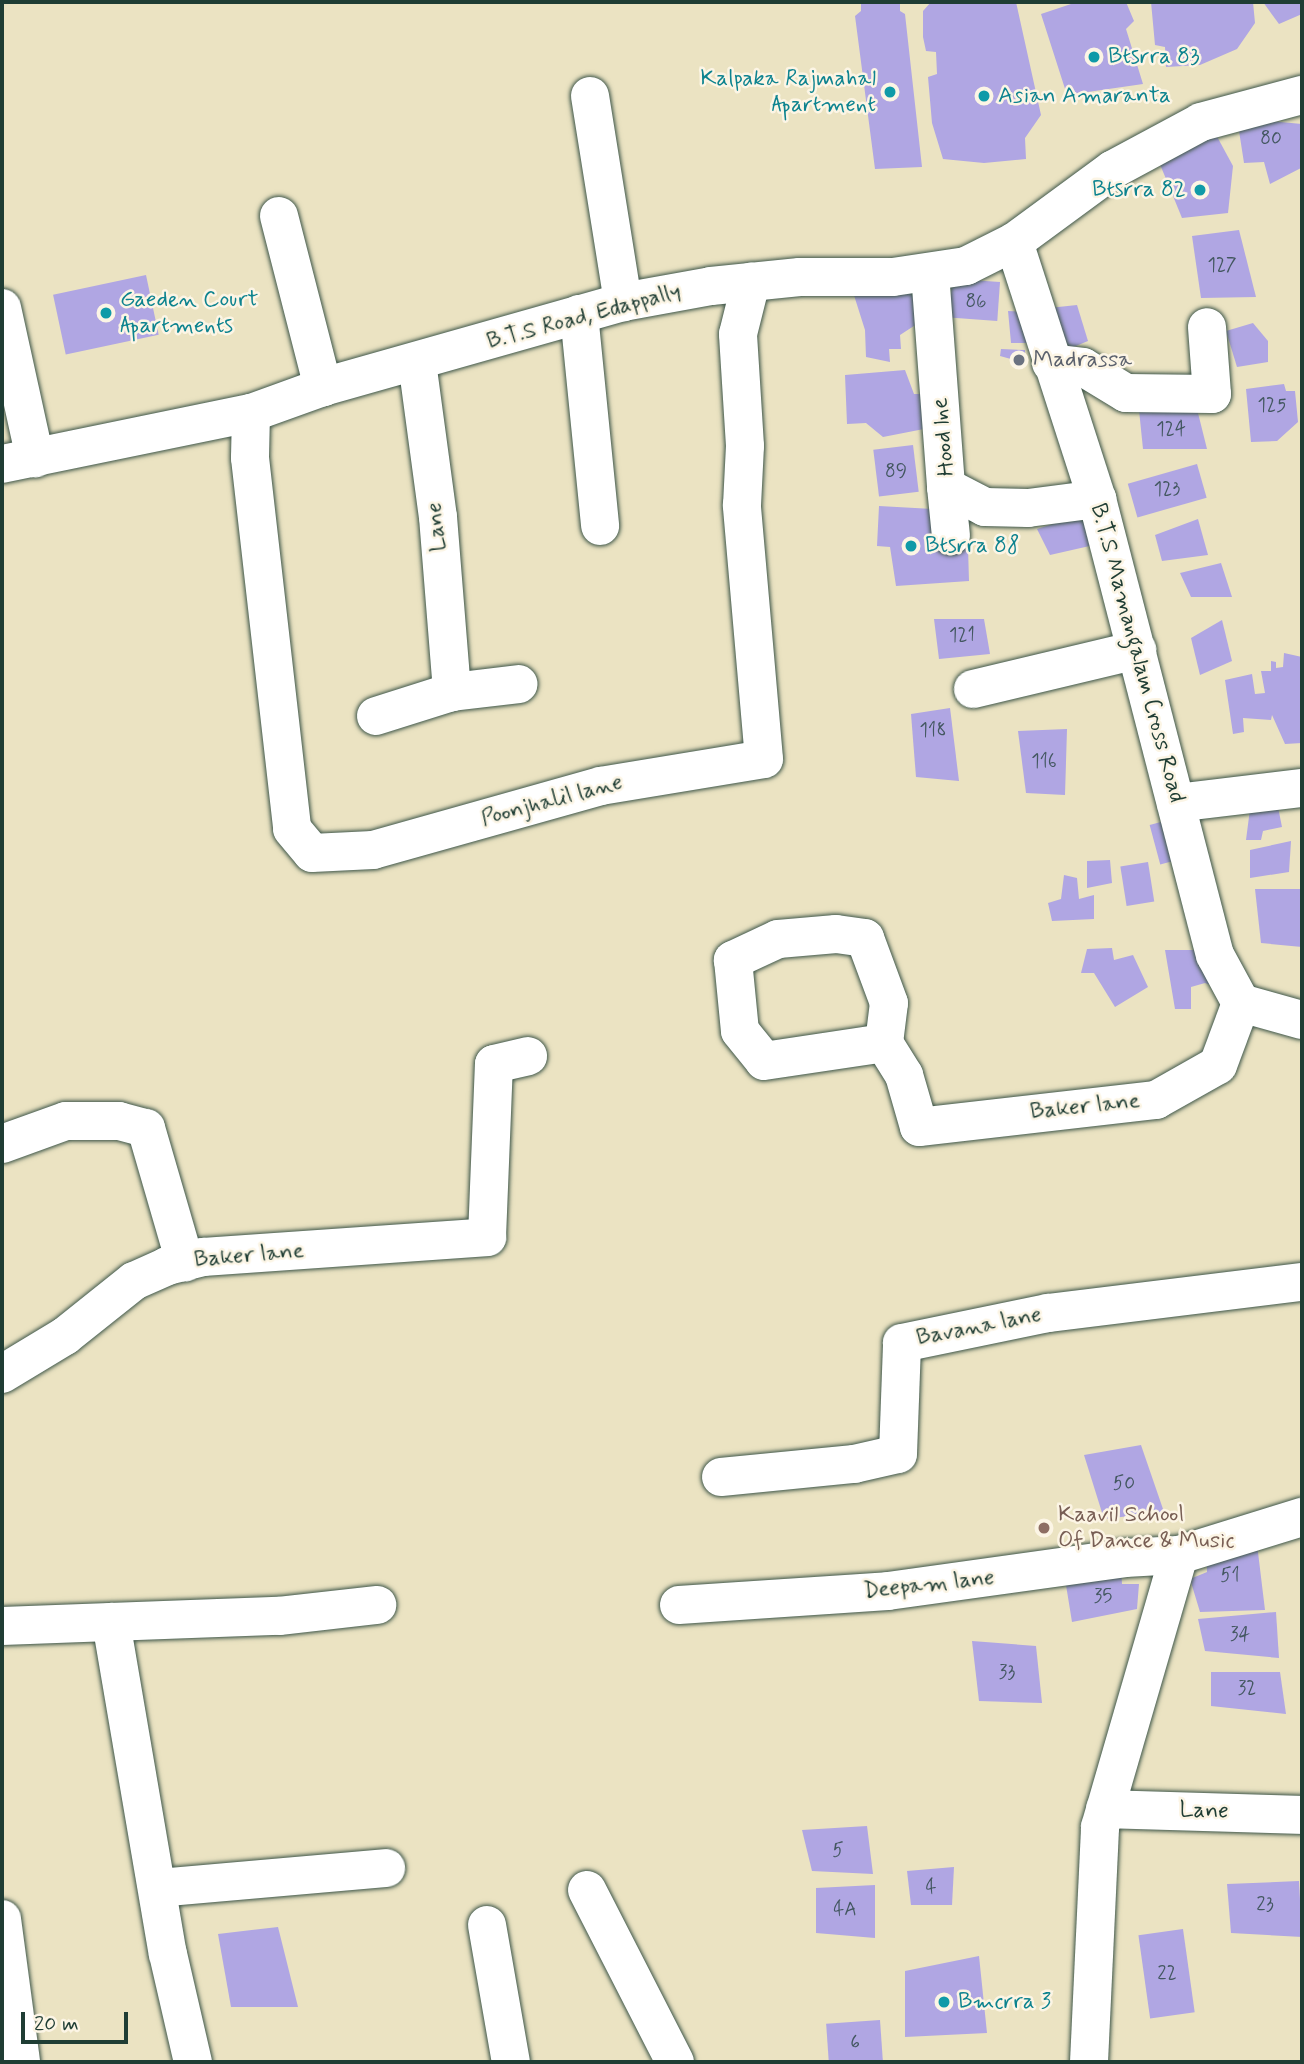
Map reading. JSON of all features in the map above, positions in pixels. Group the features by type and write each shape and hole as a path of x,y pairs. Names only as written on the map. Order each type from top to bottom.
{"street":[{"name":"B.T.S Road, Edappally","path":"18,461 251,413 323,387 623,302 751,282 930,273 966,266 1014,242 1112,170 1201,122 1302,94"},
{"path":"590,96 623,302"},
{"path":"279,216 323,387"},
{"name":"B.T.S Mamangalam Cross Road","path":"1014,242 1097,499 1215,955 1241,1003"},
{"name":"Hood lne","path":"930,273 946,487 985,507 1028,508 1097,499"},
{"name":"Poonjhalil lane","path":"251,413 250,458 292,829 312,853 373,850 601,786 764,759 742,505 746,446 738,334 751,282"},
{"path":"2,308 18,461"},
{"path":"579,314 600,526"},
{"path":"1051,363 1083,367 1126,393 1212,394 1207,327"},
{"name":"Lane","path":"417,362 438,517 452,692"},
{"path":"946,487 951,536"},
{"path":"973,689 1137,650"},
{"path":"376,716 452,692 519,684"},
{"path":"1176,803 1302,788"},
{"path":"1241,1003 1302,1020"},
{"name":"Baker lane","path":"884,1043 904,1075 919,1127 1156,1100 1218,1065 1241,1003"},
{"name":"Baker lane","path":"2,1374 65,1336 134,1281 185,1262 487,1237 494,1064 528,1056"},
{"path":"2,1143 66,1121 119,1121 146,1128 185,1262"},
{"name":"Bavana lane","path":"721,1477 854,1464 898,1454 902,1343 1076,1309 1302,1282"},
{"path":"1089,2062 1100,1827 1179,1555 1302,1517"},
{"name":"Deepam lane","path":"679,1605 888,1591 1125,1558 1179,1555"},
{"path":"2,1626 279,1616 377,1605"},
{"path":"111,1622 192,2062"},
{"name":"Lane","path":"1105,1809 1302,1815"},
{"path":"158,1888 386,1868"},
{"path":"587,1890 675,2062"},
{"path":"2,1919 21,2062"},
{"path":"487,1925 511,2062"}],"building":[{"name":"Kalpaka Rajmahal Apartment","path":"861,2 900,2 900,11 905,14 922,167 875,169 855,16 861,11"},
{"name":"Asian Amaranta","path":"931,2 1016,2 1041,115 1025,138 1026,159 984,163 943,159 932,123 928,77 937,74 936,52 926,51 923,37 923,11"},
{"name":"Btsrra 83","path":"1077,2 1126,2 1134,21 1126,29 1143,84 1067,95 1041,14"},
{"path":"1151,2 1253,2 1255,23 1237,49 1200,65 1166,67 1165,47 1155,45"},
{"path":"1263,2 1302,2 1302,14 1279,24"},
{"path":"1237,118 1302,124 1301,168 1270,184 1264,162 1244,163"},
{"name":"Btsrra 82","path":"1214,131 1233,166 1228,213 1182,218 1157,157"},
{"path":"1239,230 1256,297 1201,298 1192,236"},
{"name":"Gaeden Court Apartments","path":"146,275 159,335 66,354 53,295"},
{"path":"952,279 1000,282 997,321 949,318"},
{"path":"852,289 914,291 920,322 900,335 901,349 889,349 890,362 866,357 865,330"},
{"path":"1077,305 1088,341 1066,350 1049,308"},
{"path":"1008,311 1025,312 1030,343 1011,343"},
{"path":"1253,323 1268,341 1268,362 1237,367 1226,331"},
{"name":"Madrassa","path":"1001,349 1025,350 1025,363 1000,356"},
{"path":"905,370 914,394 929,394 929,428 883,437 866,423 847,424 845,375"},
{"path":"1284,384 1286,391 1295,391 1298,422 1277,441 1251,442 1246,389"},
{"path":"1197,409 1207,449 1143,449 1139,410"},
{"path":"913,445 919,492 879,497 873,450"},
{"path":"1197,464 1207,498 1137,517 1128,484"},
{"name":"Btsrra 88","path":"879,506 933,509 938,548 968,547 969,581 896,586 890,547 877,546"},
{"path":"1090,512 1094,545 1050,555 1037,529"},
{"path":"1198,519 1208,555 1162,561 1155,535"},
{"path":"1221,563 1232,597 1191,597 1180,573"},
{"path":"934,619 984,619 990,654 939,659"},
{"path":"1222,620 1232,661 1200,675 1191,638"},
{"path":"1284,653 1302,657 1302,743 1285,744 1272,715 1271,720 1243,718 1244,732 1233,734 1225,680 1252,674 1255,694 1265,693 1261,671 1271,671 1271,661 1276,662 1276,668 1283,667"},
{"path":"950,708 959,781 916,777 911,714"},
{"path":"1067,729 1065,795 1026,793 1018,731"},
{"path":"1277,802 1282,827 1263,831 1261,840 1246,840 1250,809"},
{"path":"1168,820 1179,860 1160,865 1150,825"},
{"path":"1291,841 1289,872 1250,878 1250,850"},
{"path":"1110,860 1112,883 1087,888 1087,861"},
{"path":"1148,862 1154,902 1127,906 1120,866"},
{"path":"1064,875 1077,878 1079,899 1094,895 1094,919 1052,921 1048,903 1061,899"},
{"path":"1255,889 1302,889 1302,947 1261,943"},
{"path":"1112,948 1114,960 1133,955 1148,987 1115,1007 1094,973 1081,973 1087,949"},
{"path":"1165,950 1194,950 1218,966 1225,990 1205,983 1191,987 1191,1009 1175,1009"},
{"path":"1141,1445 1164,1512 1104,1519 1084,1455"},
{"path":"1257,1544 1265,1610 1200,1612 1190,1579 1207,1572 1206,1551"},
{"path":"1121,1566 1122,1584 1139,1584 1137,1609 1072,1622 1066,1585"},
{"path":"1276,1612 1279,1658 1205,1651 1198,1619"},
{"path":"972,1641 1036,1646 1042,1703 979,1701"},
{"path":"1211,1672 1280,1672 1286,1714 1211,1706"},
{"path":"867,1826 873,1874 812,1871 802,1830"},
{"path":"954,1867 952,1905 911,1905 907,1871"},
{"path":"1299,1881 1302,1937 1231,1933 1227,1884"},
{"path":"875,1885 875,1938 816,1933 816,1888"},
{"path":"278,1927 298,2007 231,2007 218,1934"},
{"path":"1183,1929 1195,2012 1150,2018 1138,1935"},
{"name":"Bmcrra 3","path":"979,1956 987,2033 905,2037 905,1971"},
{"path":"880,2020 883,2062 829,2062 826,2024"}],"place":[{"name":"Btsrra 83","path":"1094,57"},
{"name":"Kalpaka Rajmahal Apartment","path":"890,92"},
{"name":"Asian Amaranta","path":"984,96"},
{"name":"Btsrra 82","path":"1200,190"},
{"name":"Gaeden Court Apartments","path":"106,313"},
{"name":"Madrassa","path":"1019,360"},
{"name":"Btsrra 88","path":"911,546"},
{"name":"Kaavil School Of Dance & Music","path":"1044,1528"},
{"name":"Bmcrra 3","path":"944,2002"}]}
